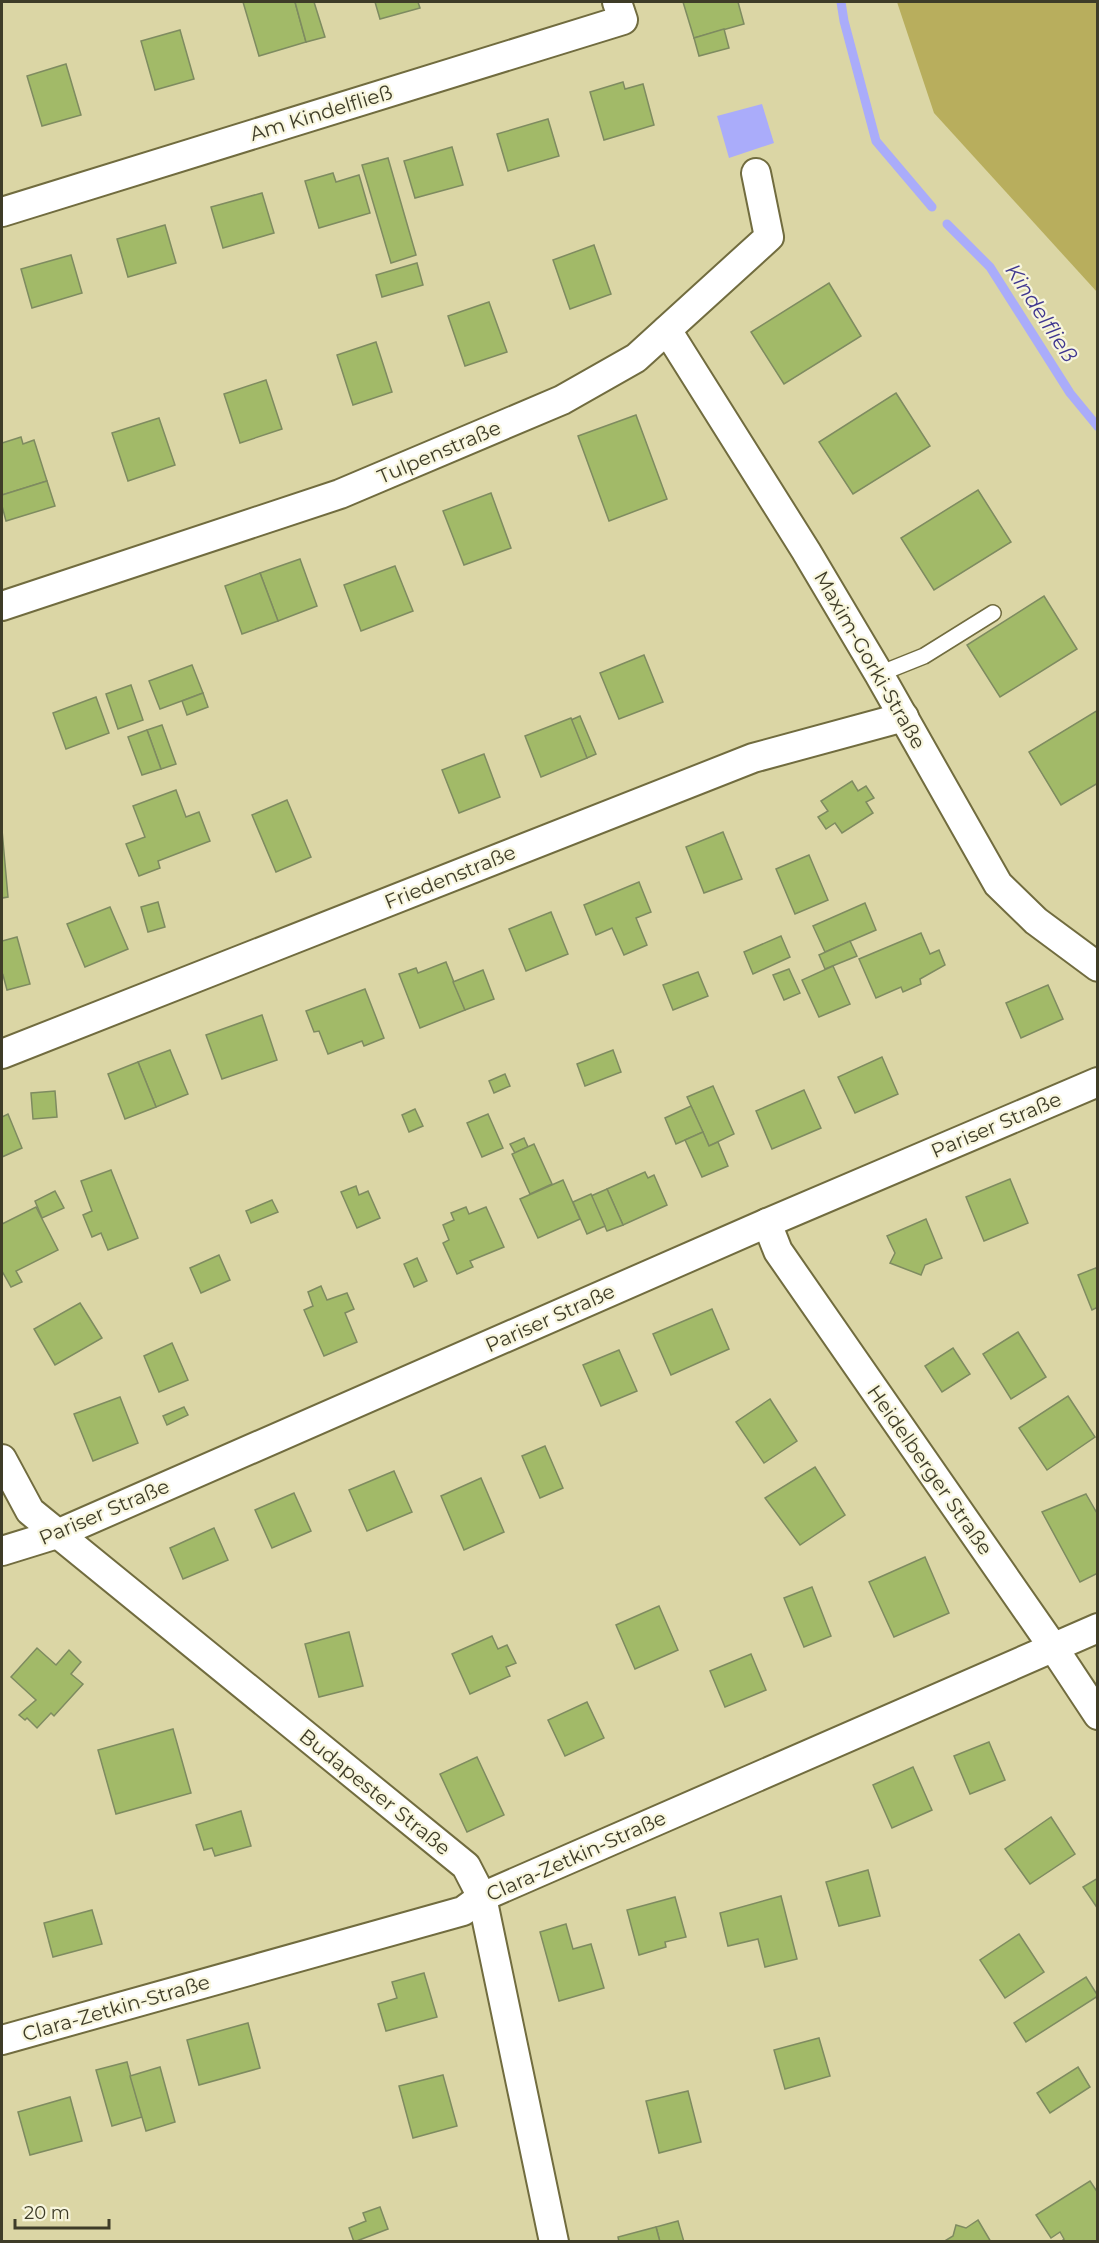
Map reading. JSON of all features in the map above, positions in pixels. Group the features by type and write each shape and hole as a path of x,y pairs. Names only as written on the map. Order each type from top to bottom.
{"street":[{"name":"Am Kindelfließ","path":"2,212 623,20 617,2"},
{"name":"Tulpenstraße","path":"2,606 340,494 562,400 636,358 769,237 756,173"},
{"name":"Maxim-Gorki-Straße","path":"667,330 806,551 904,717 998,884 1036,921 1098,967"},
{"name":"Friedenstraße","path":"2,1054 753,758 904,717"},
{"name":"Pariser Straße","path":"2,1551 57,1534 767,1223 1098,1082"},
{"name":"Heidelberger Straße","path":"767,1223 778,1251 1098,1715"},
{"name":"Budapester Straße","path":"2,1459 30,1511 466,1866 482,1897 554,2241"},
{"name":"Clara-Zetkin-Straße","path":"2,2040 463,1911 482,1897 1098,1628"}],"lane":[{"path":"879,674 924,656 993,613"}],"shaded area":[{"path":"897,2 1097,2 1097,292 934,113"}],"water":[{"path":"762,104 774,143 729,158 717,116"}],"building":[{"path":"243,2 295,2 306,42 259,56"},
{"path":"295,2 314,2 325,37 306,42"},
{"path":"375,2 418,2 420,8 380,19"},
{"path":"683,2 738,2 744,24 694,38"},
{"path":"724,29 729,48 699,56 694,38"},
{"path":"180,30 194,79 155,90 141,41"},
{"path":"66,64 81,115 42,126 27,76"},
{"path":"623,82 625,89 643,84 654,125 604,140 590,92"},
{"path":"548,119 559,156 508,171 497,134"},
{"path":"452,147 463,185 415,198 404,161"},
{"path":"388,158 416,255 391,263 362,165"},
{"path":"333,173 336,182 359,175 370,213 319,228 305,181"},
{"path":"262,193 274,233 223,248 211,207"},
{"path":"165,225 176,263 128,277 117,239"},
{"path":"594,245 611,294 570,309 553,260"},
{"path":"71,255 82,293 32,308 21,269"},
{"path":"417,263 423,285 382,297 376,275"},
{"path":"829,283 861,336 784,384 751,332"},
{"path":"489,302 507,352 465,366 448,316"},
{"path":"376,342 392,392 353,405 337,355"},
{"path":"266,380 282,429 240,443 224,394"},
{"path":"896,393 930,446 853,494 819,442"},
{"path":"636,415 667,499 609,521 578,436"},
{"path":"159,418 175,465 128,481 112,433"},
{"path":"21,437 23,444 34,440 47,481 2,495 2,443"},
{"path":"47,481 55,506 6,521 2,495"},
{"path":"978,490 1011,542 934,590 901,538"},
{"path":"491,493 511,548 464,565 443,511"},
{"path":"300,559 317,606 278,621 260,573"},
{"path":"395,566 413,611 361,631 344,585"},
{"path":"260,573 278,621 242,634 225,586"},
{"path":"1044,596 1077,649 1000,697 967,645"},
{"path":"644,655 663,702 619,719 600,673"},
{"path":"192,665 203,693 160,709 149,681"},
{"path":"131,685 143,720 118,729 106,694"},
{"path":"203,693 208,707 187,715 182,701"},
{"path":"96,697 109,733 66,749 53,713"},
{"path":"1098,710 1098,783 1061,805 1029,752"},
{"path":"580,716 596,754 587,758 571,720"},
{"path":"571,718 587,758 541,777 525,736"},
{"path":"162,725 176,764 161,769 147,730"},
{"path":"147,730 161,769 142,775 128,737"},
{"path":"484,754 500,797 459,813 442,770"},
{"path":"852,781 858,791 866,786 874,798 866,802 873,813 842,833 835,823 826,829 818,817 828,811 821,801"},
{"path":"176,790 186,817 199,812 210,841 158,861 160,868 139,876 126,844 145,837 133,806"},
{"path":"287,800 311,857 276,872 252,815"},
{"path":"2,830 8,897 2,898"},
{"path":"723,832 742,879 704,893 686,847"},
{"path":"809,855 828,900 795,914 776,869"},
{"path":"639,882 651,912 636,918 647,945 624,955 612,928 596,935 584,905"},
{"path":"158,902 165,927 148,932 141,907"},
{"path":"865,903 876,930 825,952 813,926"},
{"path":"110,907 128,949 85,967 67,924"},
{"path":"551,912 568,954 526,971 509,929"},
{"path":"921,933 930,954 939,950 945,965 920,979 921,984 903,992 901,987 876,998 859,959"},
{"path":"781,936 790,957 753,974 744,952"},
{"path":"17,937 30,984 7,990 2,976 2,941"},
{"path":"850,941 857,956 825,969 819,955"},
{"path":"446,962 465,1010 420,1028 399,974 416,968 418,973"},
{"path":"833,966 850,1004 819,1017 802,980"},
{"path":"789,969 800,993 784,1000 773,975"},
{"path":"483,970 494,999 465,1010 453,982"},
{"path":"698,972 708,996 673,1010 663,985"},
{"path":"1048,985 1063,1019 1021,1038 1006,1003"},
{"path":"365,989 384,1038 364,1046 362,1041 328,1054 319,1031 314,1032 306,1011"},
{"path":"262,1015 277,1060 222,1079 206,1035"},
{"path":"170,1050 188,1094 156,1107 138,1062"},
{"path":"613,1050 621,1072 585,1086 577,1064"},
{"path":"882,1057 898,1094 855,1113 838,1077"},
{"path":"138,1062 156,1107 125,1119 108,1074"},
{"path":"505,1074 510,1086 494,1093 489,1081"},
{"path":"713,1086 734,1134 709,1146 687,1097"},
{"path":"804,1090 821,1128 772,1149 756,1111"},
{"path":"55,1091 57,1117 33,1119 31,1093"},
{"path":"691,1106 703,1132 676,1144 665,1118"},
{"path":"415,1109 423,1126 409,1132 402,1115"},
{"path":"8,1114 22,1148 2,1157 2,1117"},
{"path":"488,1114 503,1148 482,1157 467,1123"},
{"path":"703,1132 709,1146 718,1142 728,1166 702,1177 685,1140"},
{"path":"524,1138 528,1147 515,1153 510,1144"},
{"path":"534,1144 552,1184 530,1194 512,1154"},
{"path":"111,1170 138,1238 108,1250 101,1233 92,1237 83,1215 92,1211 81,1181"},
{"path":"645,1172 648,1178 654,1175 667,1205 623,1225 607,1189"},
{"path":"1010,1179 1028,1223 984,1241 966,1197"},
{"path":"563,1180 580,1219 538,1238 520,1199"},
{"path":"356,1186 359,1195 368,1191 380,1218 357,1228 341,1192"},
{"path":"607,1189 623,1225 607,1231 591,1196"},
{"path":"55,1191 64,1208 42,1218 35,1201"},
{"path":"591,1194 605,1226 587,1234 573,1202"},
{"path":"272,1200 278,1212 251,1223 246,1211"},
{"path":"36,1207 58,1250 16,1271 22,1282 11,1287 2,1271 2,1224"},
{"path":"466,1207 469,1214 486,1207 504,1247 470,1261 473,1267 457,1274 443,1243 449,1240 443,1225 454,1220 451,1213"},
{"path":"926,1219 942,1258 925,1265 921,1275 890,1263 895,1253 887,1236"},
{"path":"219,1255 230,1280 201,1293 190,1268"},
{"path":"417,1258 427,1281 414,1287 404,1264"},
{"path":"1098,1267 1098,1307 1092,1310 1078,1275"},
{"path":"321,1286 327,1300 347,1293 354,1309 345,1313 357,1342 324,1356 304,1310 313,1306 308,1292"},
{"path":"80,1303 102,1338 55,1365 34,1329"},
{"path":"712,1309 729,1349 671,1375 653,1334"},
{"path":"1018,1332 1046,1377 1011,1399 983,1354"},
{"path":"172,1343 188,1380 159,1392 144,1356"},
{"path":"953,1348 970,1374 942,1392 925,1366"},
{"path":"619,1350 637,1391 601,1406 583,1365"},
{"path":"1068,1396 1095,1437 1047,1470 1019,1428"},
{"path":"120,1397 138,1443 93,1461 74,1414"},
{"path":"770,1399 797,1441 764,1463 736,1422"},
{"path":"184,1407 188,1415 167,1425 163,1416"},
{"path":"545,1446 563,1488 540,1498 522,1456"},
{"path":"815,1467 845,1515 800,1545 765,1498"},
{"path":"394,1471 412,1512 367,1531 349,1490"},
{"path":"481,1478 504,1532 464,1550 441,1496"},
{"path":"294,1493 311,1531 272,1548 255,1510"},
{"path":"1086,1494 1098,1515 1098,1573 1080,1582 1042,1512"},
{"path":"214,1528 228,1560 183,1579 170,1548"},
{"path":"925,1557 949,1613 894,1637 869,1582"},
{"path":"812,1587 831,1636 804,1647 784,1598"},
{"path":"659,1606 678,1650 635,1669 616,1625"},
{"path":"349,1632 363,1686 319,1697 305,1644"},
{"path":"492,1636 498,1649 507,1645 516,1663 506,1667 510,1676 470,1694 452,1654"},
{"path":"37,1648 56,1665 69,1650 81,1662 71,1674 83,1684 54,1716 51,1713 37,1728 27,1718 25,1720 19,1715 36,1700 11,1677"},
{"path":"751,1654 766,1690 725,1707 710,1671"},
{"path":"587,1702 604,1738 565,1756 548,1720"},
{"path":"173,1729 191,1793 116,1814 98,1750"},
{"path":"989,1742 1005,1780 970,1794 954,1756"},
{"path":"477,1757 504,1815 467,1832 440,1774"},
{"path":"913,1767 932,1810 892,1828 873,1785"},
{"path":"241,1811 251,1846 215,1856 212,1848 204,1850 196,1825"},
{"path":"1051,1817 1075,1854 1030,1884 1005,1849"},
{"path":"868,1870 880,1916 839,1926 826,1882"},
{"path":"1098,1878 1098,1909 1083,1887"},
{"path":"781,1896 797,1959 765,1967 758,1939 728,1946 720,1913"},
{"path":"675,1897 686,1937 665,1942 666,1947 639,1955 627,1910"},
{"path":"92,1910 102,1944 53,1957 44,1923"},
{"path":"566,1924 573,1949 591,1944 604,1988 559,2001 540,1932"},
{"path":"1019,1934 1044,1972 1005,1998 980,1960"},
{"path":"424,1973 437,2017 386,2031 378,2004 397,1998 392,1982"},
{"path":"1086,1977 1098,1996 1026,2042 1014,2023"},
{"path":"248,2023 260,2068 199,2085 187,2040"},
{"path":"819,2038 830,2076 785,2089 774,2050"},
{"path":"127,2062 142,2117 112,2126 96,2070"},
{"path":"160,2067 175,2122 146,2131 130,2076"},
{"path":"1078,2067 1090,2087 1050,2113 1037,2093"},
{"path":"443,2075 457,2126 413,2138 399,2086"},
{"path":"688,2091 701,2142 659,2153 646,2101"},
{"path":"70,2097 82,2141 30,2155 18,2112"},
{"path":"1090,2181 1098,2193 1098,2242 1061,2242 1064,2239 1060,2232 1051,2238 1036,2215"},
{"path":"380,2207 388,2229 354,2242 349,2228 366,2221 363,2213"},
{"path":"978,2220 991,2242 943,2242 953,2236 956,2225 966,2228"},
{"path":"678,2221 684,2242 660,2242 656,2227"},
{"path":"656,2227 660,2242 619,2242 618,2237"}],"waterway":[{"name":"Kindelfließ","path":"841,2 876,141 932,207"},
{"name":"Kindelfließ","path":"947,224 990,267 1070,393 1098,427"}]}
